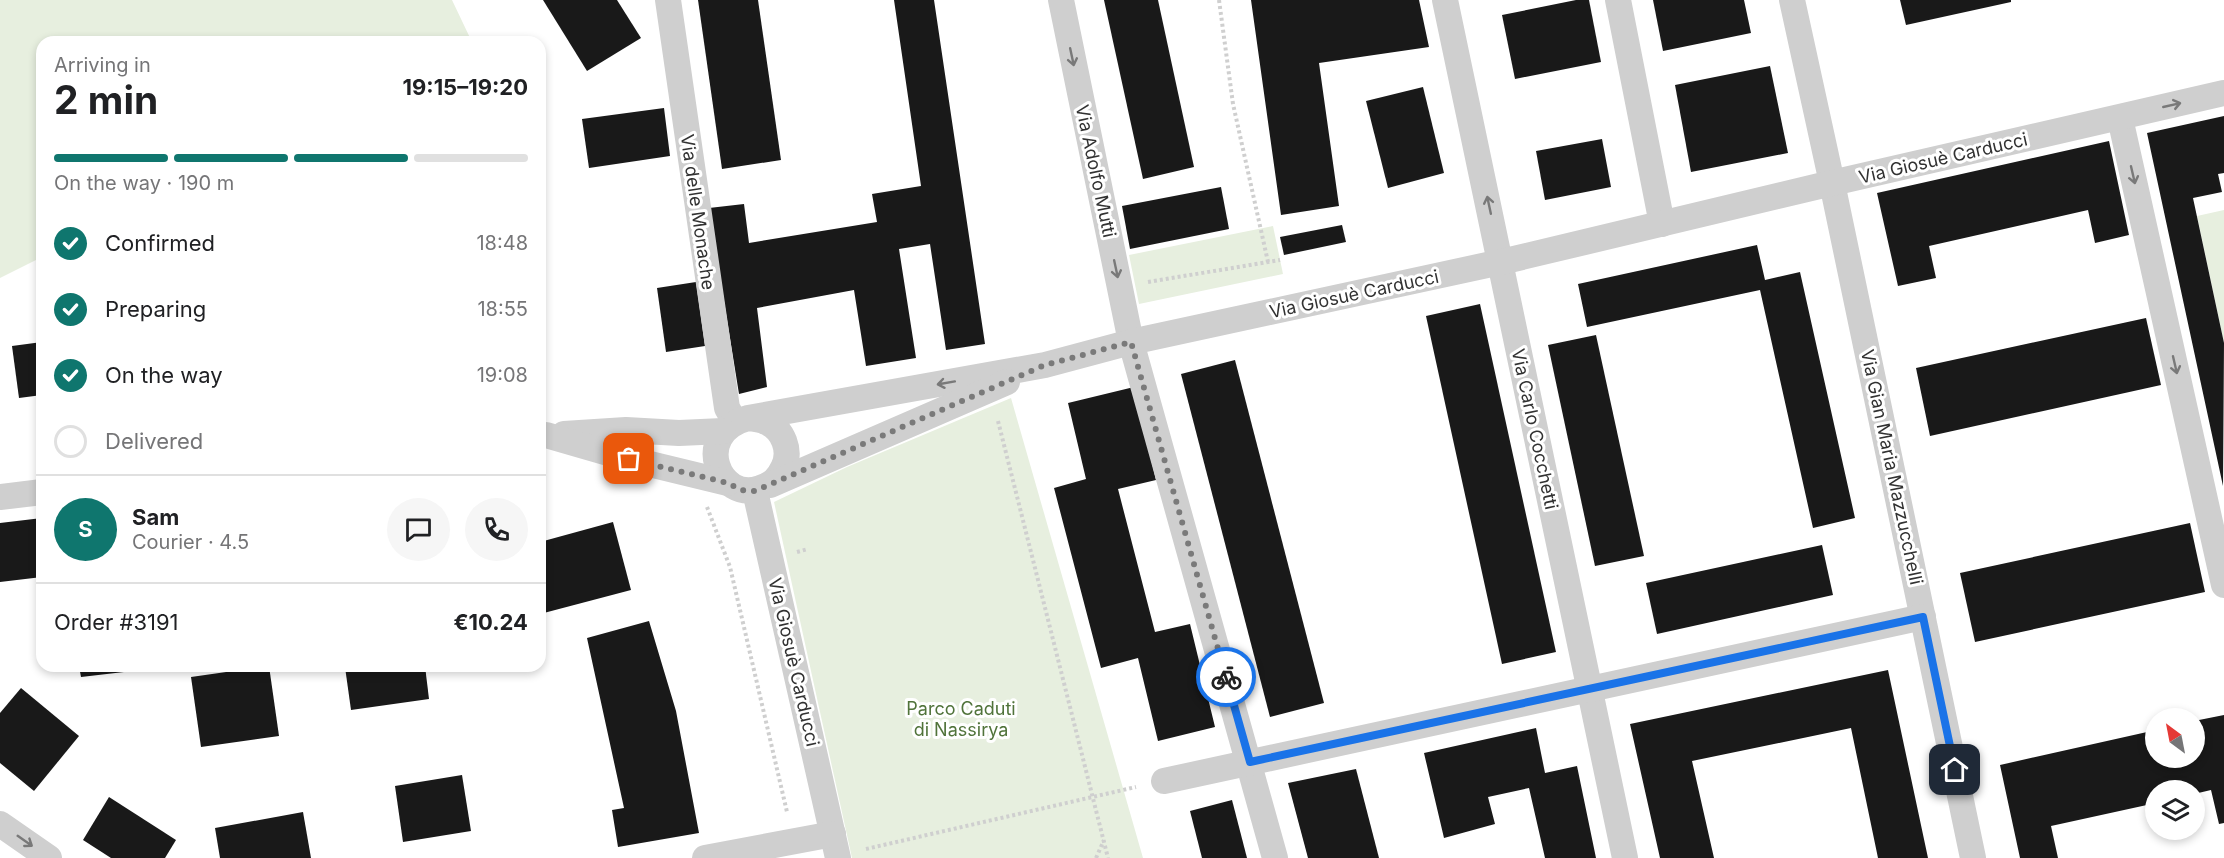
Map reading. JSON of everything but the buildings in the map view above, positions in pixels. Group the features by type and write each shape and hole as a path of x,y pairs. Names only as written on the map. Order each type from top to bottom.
{"street":[{"name":"Via delle Monache","path":"668,0 727,408 735,424"},
{"name":"Via Adolfo Mutti","path":"1060,0 1131,342 1275,858"},
{"name":"Via Carlo Cocchetti","path":"1445,0 1625,858"},
{"path":"1618,0 1662,224"},
{"name":"Via Gian Maria Mazzucchelli","path":"1791,0 1832,183 1973,858"},
{"name":"Via Giosuè Carducci","path":"546,435 627,430 679,433 1045,365 1131,342 1501,262 2224,93"},
{"path":"2120,118 2224,585"},
{"name":"Via Giosuè Carducci","path":"546,436 728,483 741,490 762,488 1045,365"},
{"name":"Via Giosuè Carducci","path":"735,424 764,421 774,427 783,437 787,451 786,464 779,477 762,488"},
{"path":"728,483 720,473 715,458 716,445 735,424"},
{"name":"Via Giosuè Carducci","path":"762,488 845,847"},
{"path":"0,497 36,493"},
{"path":"1164,781 1923,617"},
{"path":"0,824 49,858"},
{"path":"705,858 845,847"}],"path":[{"path":"1219,0 1233,104 1268,262"},
{"path":"1143,283 1280,260"},
{"path":"998,421 1108,858"},
{"path":"704,500 730,567 788,816"},
{"path":"845,847 1164,781"},
{"path":"1096,858 1104,840"}],"green space":[{"path":"0,0 452,0 469,36 36,36 36,260 0,278"},
{"path":"2224,210 2224,343 2197,216"},
{"path":"1273,226 1283,274 1139,304 1129,255"},
{"name":"Parco Caduti di Nassirya","path":"1011,398 1143,858 852,858 774,502 847,467"}],"way so far":[{"path":"629,459 728,483 741,490 755,491 1045,365 1131,342 1226,677"}],"route":[{"path":"1226,677 1250,762 1923,617 1955,770"}]}
